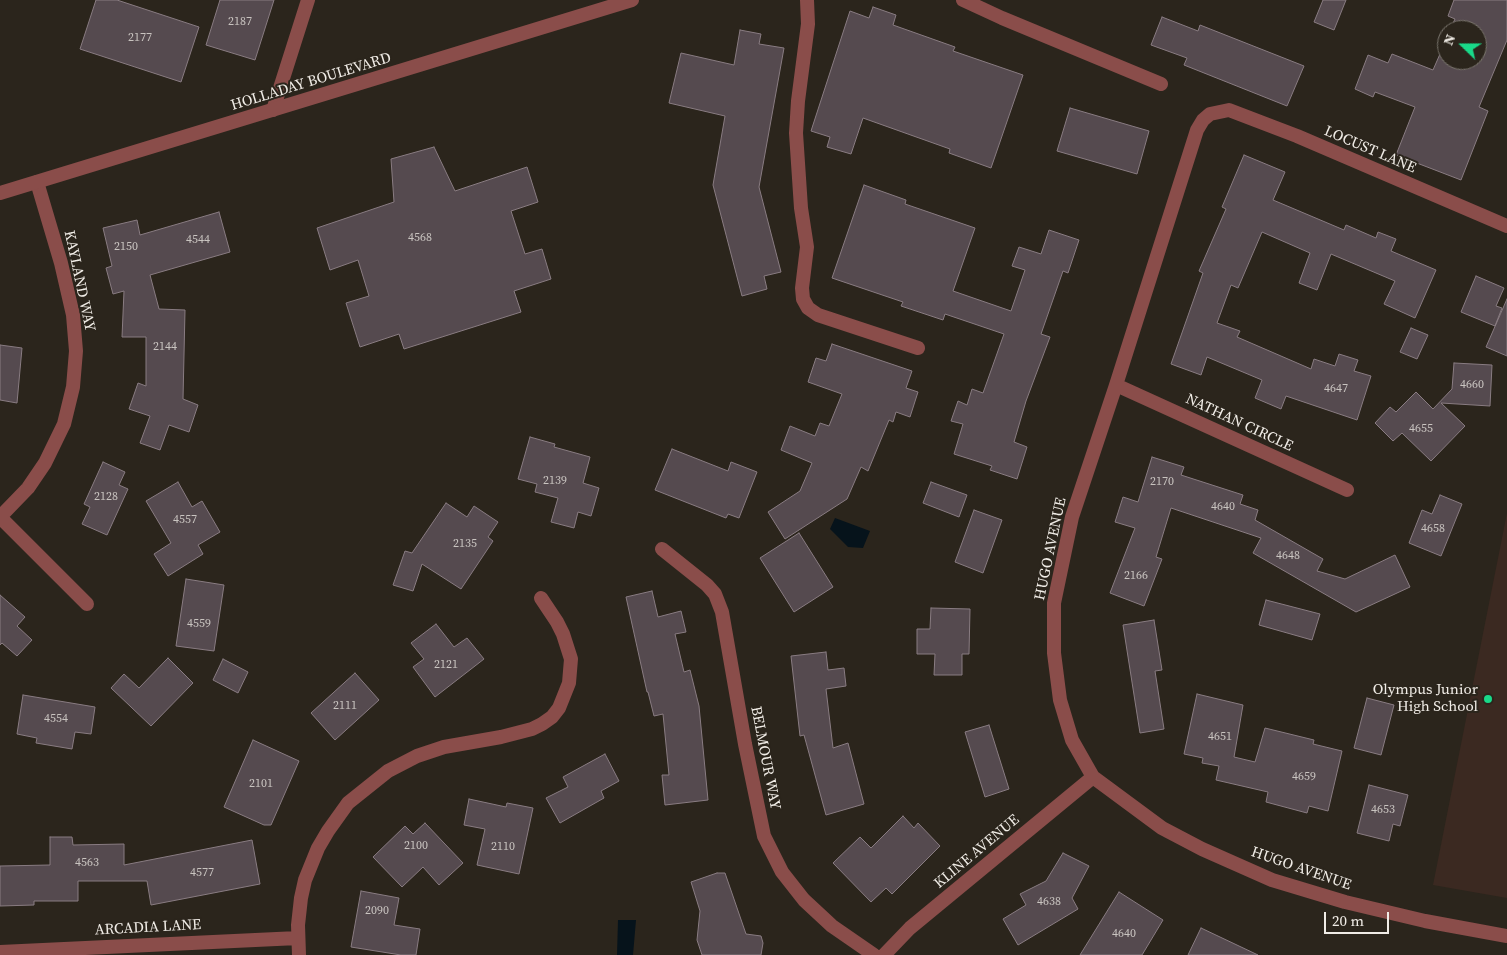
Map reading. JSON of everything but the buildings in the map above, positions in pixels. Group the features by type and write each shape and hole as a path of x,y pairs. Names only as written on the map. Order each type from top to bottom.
{"street":[{"path":"273,110 308,0"},
{"name":"HOLLADAY BOULEVARD","path":"0,193 632,0"},
{"path":"807,0 807,32 796,133 801,208 807,247 802,288 804,299 808,308 818,315 918,348"},
{"path":"963,0 1161,84"},
{"name":"LOCUST LANE","path":"1220,111 1229,110 1297,136 1507,226"},
{"name":"HUGO AVENUE","path":"1220,111 1210,114 1203,120 1197,130 1072,517 1054,603 1054,652 1060,700 1072,740 1093,777 1162,828 1202,849 1272,880 1354,904 1425,921 1507,936"},
{"name":"KAYLAND WAY","path":"0,517 28,488 45,463 64,424 73,387 76,351 73,315 61,263 37,182"},
{"name":"NATHAN CIRCLE","path":"1116,385 1348,490"},
{"path":"0,517 87,604"},
{"name":"BELMOUR WAY","path":"662,549 707,584 722,612 745,744 764,836 782,872 804,900 832,926 874,955"},
{"path":"299,955 298,938 301,898 310,864 338,816 360,792 388,771 417,756 444,747 501,737 532,728 542,724 559,708 569,683 571,659 558,622 540,598"},
{"name":"KLINE AVENUE","path":"884,955 910,928 1093,777"},
{"name":"ARCADIA LANE","path":"0,952 298,938"}],"shaded area":[{"name":"Olympus Junior High School","path":"1507,513 1507,898 1433,885"},
{"path":"835,518 870,531 863,548 848,547 830,529"},
{"path":"618,920 636,920 633,955 617,955"}],"place":[{"name":"Olympus Junior High School","path":"1488,699"}]}
